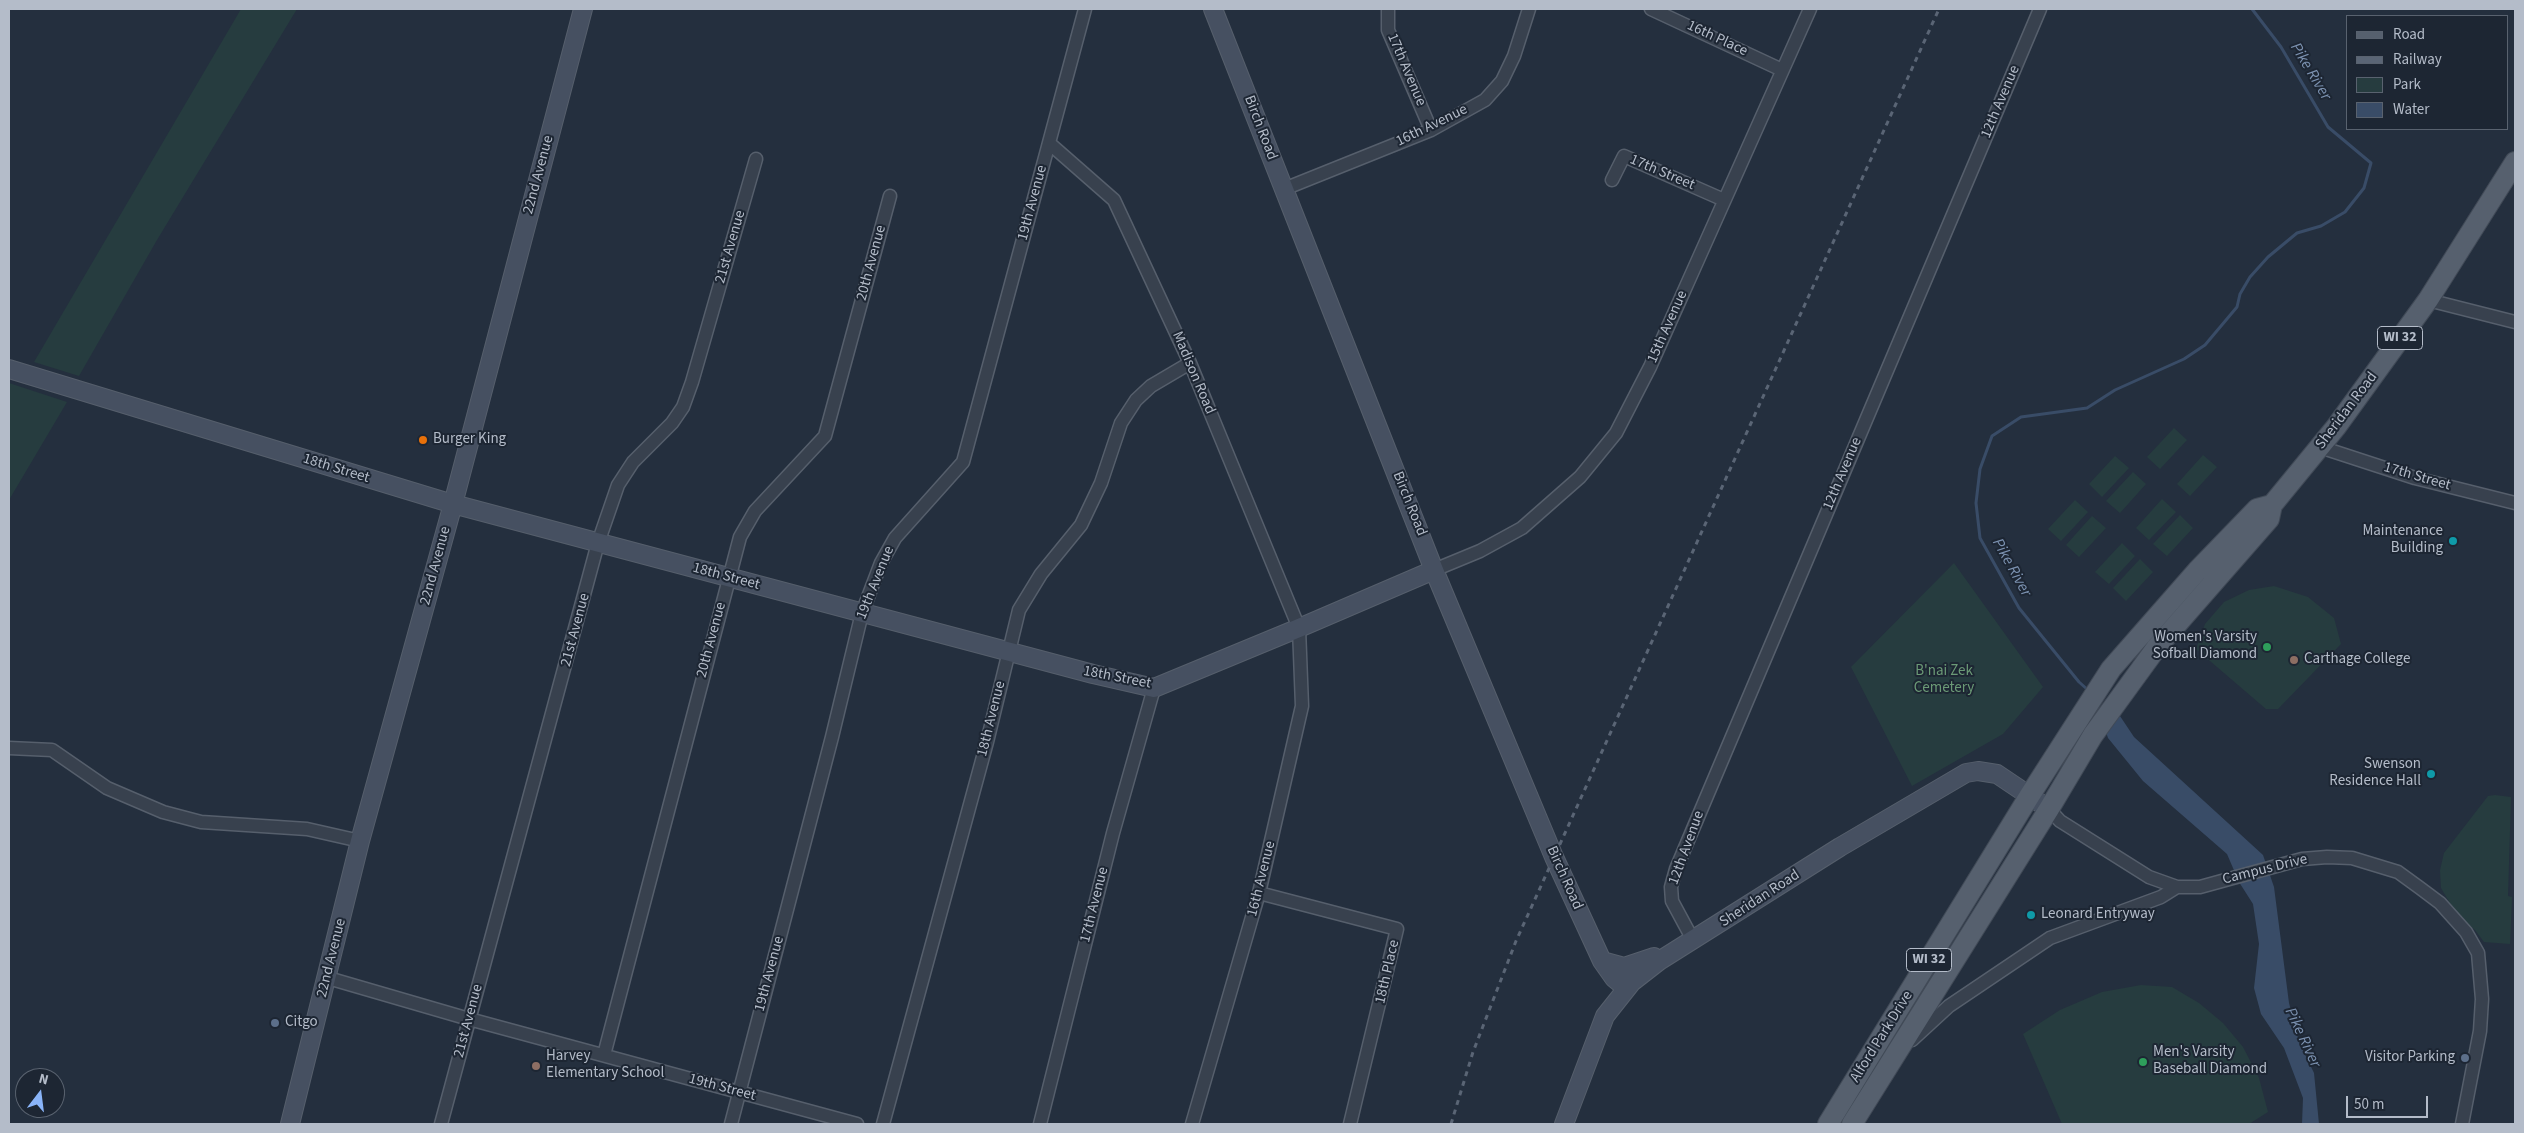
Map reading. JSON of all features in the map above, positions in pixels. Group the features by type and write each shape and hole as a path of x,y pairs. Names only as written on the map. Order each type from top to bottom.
{"main road":[{"name":"Sheridan Road","path":"2049,810 2093,735 2125,688 2179,620 2269,519 2272,505 2320,447 2428,300 2515,162"},
{"name":"Sheridan Road","path":"2030,796 2111,669 2197,571 2257,509 2272,505"},
{"name":"Alford Park Drive","path":"1828,1124 2030,796"},
{"name":"Alford Park Drive","path":"1852,1124 2049,810"}],"street":[{"name":"22nd Avenue","path":"290,1124 328,978 360,840 453,504 583,9"},
{"name":"19th Avenue","path":"731,1124 862,613 881,563 895,538 963,462 1085,9"},
{"name":"Birch Road","path":"1213,9 1434,570 1554,857 1602,961 1614,978 1626,988"},
{"name":"17th Avenue","path":"1388,9 1388,30 1431,130"},
{"name":"16th Avenue","path":"1284,189 1431,130 1485,100 1502,81 1514,56 1529,9"},
{"name":"16th Place","path":"1652,9 1782,70"},
{"name":"15th Avenue","path":"1434,570 1480,551 1522,528 1564,493 1595,460 1628,412 1810,9"},
{"name":"12th Avenue","path":"1693,940 1672,901 1672,887 1676,869 2040,9"},
{"name":"Madison Road","path":"1049,143 1114,200 1190,363 1299,628"},
{"name":"17th Street","path":"1612,180 1624,156 1724,200"},
{"name":"21st Avenue","path":"441,1124 598,543 618,485 633,462 672,423 683,407 692,382 756,159"},
{"name":"20th Avenue","path":"604,1055 740,537 755,511 825,436 890,196"},
{"path":"2428,300 2515,322"},
{"name":"18th Avenue","path":"883,1124 1019,610 1041,574 1081,525 1101,483 1122,423 1136,400 1151,386 1190,363"},
{"name":"18th Street","path":"9,369 453,504 1009,652 1154,688 1434,570"},
{"name":"17th Street","path":"2320,447 2415,478 2515,503"},
{"name":"16th Avenue","path":"1192,1124 1259,893 1302,706 1299,628"},
{"name":"17th Avenue","path":"1040,1124 1113,833 1154,688"},
{"path":"9,748 52,750 107,788 173,815 222,825 307,829 360,840"},
{"name":"Sheridan Road","path":"1564,1124 1600,1028 1612,1006 1626,988 1644,972 1670,954 1840,847 1966,774 1978,771 1997,774 2049,810"},
{"path":"2049,810 2060,821 2150,877 2177,888"},
{"name":"Campus Drive","path":"1893,1059 1948,1006 2050,938 2161,897 2177,888 2200,887 2272,866 2327,857 2352,858 2398,872 2440,903 2466,932 2478,953 2482,999 2480,1031 2462,1124"},
{"name":"18th Place","path":"1259,893 1398,929 1350,1124"},
{"path":"1602,961 1624,968 1644,960 1670,954"},
{"name":"19th Street","path":"328,978 469,1019 857,1124"}],"green space":[{"path":"241,9 297,9 157,240 79,376 34,362"},
{"path":"9,383 67,402 9,500"},
{"path":"2174,428 2187,440 2160,469 2147,457"},
{"path":"2203,455 2217,467 2190,496 2177,484"},
{"path":"2115,456 2129,468 2102,497 2089,484"},
{"path":"2133,472 2146,484 2120,513 2106,501"},
{"path":"2162,499 2176,512 2149,540 2136,528"},
{"path":"2075,500 2088,512 2061,541 2048,529"},
{"path":"2180,515 2193,528 2167,556 2153,544"},
{"path":"2092,516 2106,528 2079,557 2066,545"},
{"path":"2122,543 2135,556 2109,584 2095,572"},
{"path":"2140,559 2153,572 2126,601 2113,588"},
{"name":"B'nai Zek Cemetery","path":"1954,563 2043,687 2003,734 1912,786 1851,667"},
{"name":"Women's Varsity Sofball Diamond","path":"2274,586 2308,597 2334,618 2341,644 2278,709 2266,709 2196,649 2205,624 2224,602 2249,590"},
{"path":"2488,796 2511,797 2508,896 2512,897 2510,944 2484,942 2475,930 2457,915 2441,888 2440,870 2444,853"},
{"name":"Men's Varsity Baseball Diamond","path":"2141,985 2172,987 2199,1003 2223,1023 2243,1047 2259,1078 2268,1112 2249,1124 2062,1124 2023,1034 2060,1010 2102,992"}],"water":[{"path":"2118,713 2134,737 2263,855 2274,887 2289,1003 2299,1042 2314,1073 2319,1124 2302,1124 2303,1098 2284,1048 2261,1014 2254,988 2259,944 2253,904 2239,882 2227,854 2143,781 2108,738 2106,732"}],"waterway":[{"name":"Pike River","path":"2088,690 2079,682 2019,608 1980,538 1976,503 1980,469 1992,436 2021,417 2087,408 2115,390 2184,359 2205,345 2237,307 2240,294 2250,277 2268,257 2297,233 2321,226 2345,212 2364,188 2371,163 2328,127 2281,47 2252,9"}],"railway":[{"path":"1451,1124 1473,1052 1516,941 1939,9"}],"place":[{"name":"Burger King","path":"423,440"},
{"name":"Maintenance Building","path":"2453,541"},
{"name":"Women's Varsity Sofball Diamond","path":"2267,647"},
{"name":"Carthage College","path":"2294,660"},
{"name":"Swenson Residence Hall","path":"2431,774"},
{"name":"Leonard Entryway","path":"2031,915"},
{"name":"Citgo","path":"275,1023"},
{"name":"Visitor Parking","path":"2465,1058"},
{"name":"Men's Varsity Baseball Diamond","path":"2143,1062"},
{"name":"Harvey Elementary School","path":"536,1066"}]}
